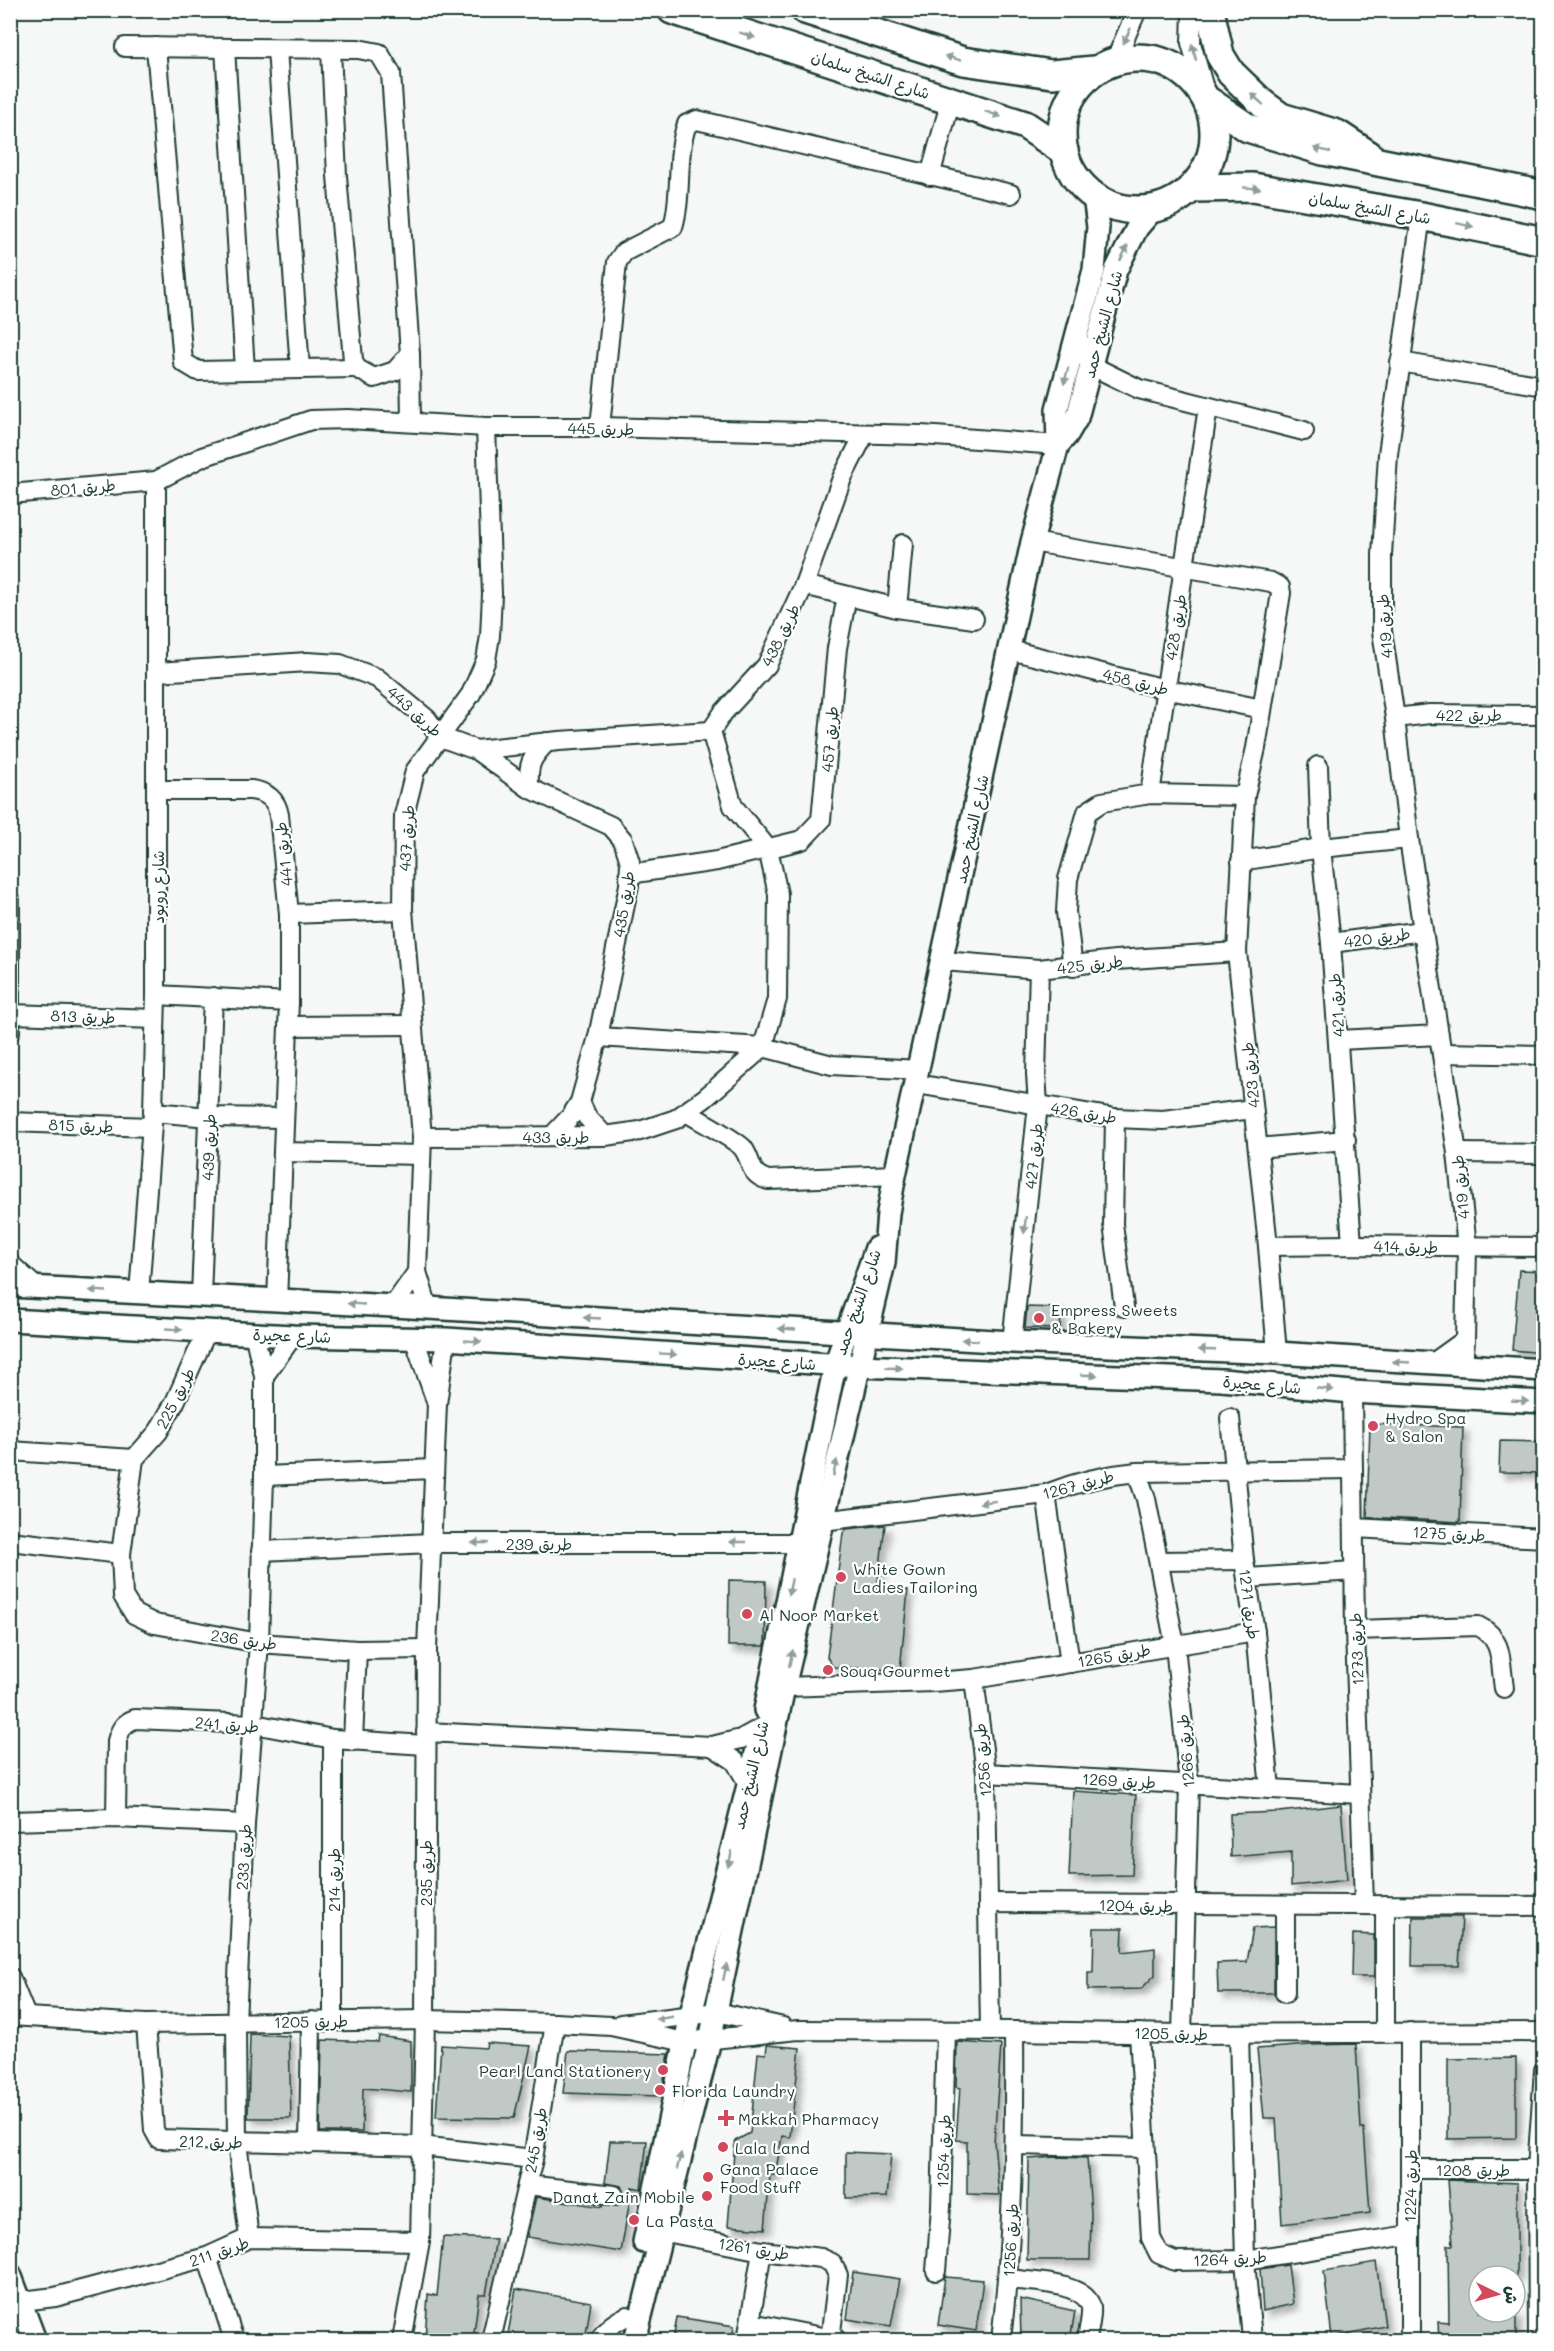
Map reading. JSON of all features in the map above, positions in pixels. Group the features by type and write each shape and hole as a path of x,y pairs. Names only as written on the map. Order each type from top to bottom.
{"main road":[{"name":"شارع الشيخ سلمان","path":"672,10 1025,125 1064,151"},
{"path":"805,10 963,61 1052,74 1132,58 1149,59 1166,64 1180,72 1248,128 1323,150 1544,195"},
{"path":"1210,10 1220,55 1231,73 1263,104 1281,117 1337,134 1382,163"},
{"path":"1105,65 1076,85 1067,106 1062,128 1064,151 1069,167 1094,196 1107,203 1134,210 1155,207 1182,196 1194,188 1212,160 1216,136 1215,117 1208,97"},
{"name":"شارع الشيخ سلمان","path":"1194,188 1253,187 1422,216 1544,241"}],"street":[{"path":"1105,65 1137,10"},
{"path":"1192,10 1191,43 1208,97"},
{"path":"156,46 183,362 198,371 356,368 374,378 395,370 410,354"},
{"path":"124,47 358,49 380,53 392,73 410,354 411,422"},
{"path":"225,48 245,370"},
{"path":"277,49 300,369"},
{"path":"331,50 337,176 353,360 356,368"},
{"path":"930,176 951,100"},
{"path":"600,427 617,262 624,252 673,227 677,214 682,137 687,124 697,120 1011,194"},
{"name":"شارع الشيخ حمد","path":"813,1520 868,1334 884,1263 888,1213 896,1175 1032,542 1058,445 1057,409 1094,270 1098,226 1094,196"},
{"name":"شارع الشيخ حمد","path":"1058,445 1077,418 1116,270 1137,228 1155,207"},
{"name":"طريق 419","path":"1422,216 1388,454 1382,555 1382,631 1409,839 1457,1154 1467,1247 1463,1365"},
{"path":"1076,336 1090,365 1139,389 1304,431"},
{"path":"1400,362 1544,386"},
{"name":"طريق 428","path":"1150,794 1208,407"},
{"name":"طريق 445","path":"156,481 202,457 311,420 348,419 486,427 600,427 921,435 1058,445"},
{"name":"طريق 437","path":"428,1308 417,1272 422,1146 403,910 404,815 414,771 471,694 486,660 492,594 486,427"},
{"name":"طريق 438","path":"711,731 723,713 767,665 804,585 842,478 864,435"},
{"name":"طريق 801","path":"10,494 156,481"},
{"name":"شارع روبود","path":"139,1293 152,1120 156,995 158,672 156,481"},
{"path":"1032,542 1185,568"},
{"path":"897,608 903,544"},
{"name":"طريق 423","path":"1185,568 1271,582 1280,587 1281,593 1263,709 1245,796 1237,952 1277,1353"},
{"path":"804,585 897,608 974,619"},
{"name":"طريق 457","path":"629,874 717,861 802,840 821,820 837,648 847,596"},
{"name":"طريق 458","path":"1010,650 1165,689 1263,709"},
{"name":"طريق 443","path":"158,672 307,662 340,664 377,678 427,719 440,737 476,750 547,742 711,731"},
{"name":"طريق 422","path":"1395,718 1430,714 1544,715"},
{"path":"711,731 733,806 768,849 778,894 777,999 763,1047"},
{"path":"529,788 528,770 533,756 547,742"},
{"name":"طريق 435","path":"476,750 529,788 611,826 623,840 630,862 628,885 598,1037 580,1102 552,1137"},
{"name":"طريق 421","path":"1318,766 1321,848 1331,943 1352,1245"},
{"name":"طريق 441","path":"158,790 251,790 262,791 271,797 277,804 279,815 289,914"},
{"path":"1073,967 1065,912 1068,879 1087,812 1102,802 1150,794 1245,796"},
{"path":"1241,861 1321,848 1409,839"},
{"path":"10,901 11,1023"},
{"path":"277,1301 289,1002 289,914 403,910"},
{"name":"طريق 420","path":"1331,943 1423,931"},
{"name":"طريق 425","path":"943,961 1039,969 1073,967 1116,960 1237,952"},
{"name":"طريق 427","path":"1012,1342 1038,1105 1036,1074 1039,969"},
{"path":"156,995 289,1002"},
{"name":"طريق 439","path":"201,1296 213,997"},
{"name":"طريق 813","path":"11,1023 155,1019"},
{"path":"288,1026 412,1025"},
{"name":"طريق 426","path":"598,1037 763,1047 832,1065 918,1077 1038,1105 1115,1118 1163,1120 1253,1109"},
{"path":"1338,1040 1441,1044 1544,1055"},
{"name":"طريق 433","path":"283,1152 605,1136 640,1131 676,1119 705,1098 763,1047"},
{"path":"580,1102 587,1117 605,1136"},
{"path":"686,1112 742,1148 759,1178 768,1180 896,1175"},
{"path":"152,1120 209,1117 284,1119"},
{"path":"1115,1118 1113,1224 1124,1307"},
{"name":"طريق 815","path":"10,1122 152,1120"},
{"path":"1258,1148 1346,1140"},
{"path":"1457,1154 1544,1154"},
{"name":"شارع الشيخ حمد","path":"621,2340 651,2209 691,2014 808,1543 835,1365 888,1213"},
{"name":"طريق 414","path":"1268,1246 1544,1247"},
{"path":"10,1264 37,1288"},
{"path":"393,1306 417,1272"},
{"name":"شارع عجيرة","path":"10,1286 1012,1342 1277,1353 1544,1370"},
{"name":"شارع عجيرة","path":"10,1320 293,1336 446,1339 835,1365 1222,1380 1352,1392 1544,1402"},
{"name":"طريق 225","path":"134,1460 158,1432 175,1402 207,1330"},
{"name":"طريق 233","path":"249,2238 237,2142 236,2022 245,1824 259,1643 264,1476 264,1376 254,1333"},
{"path":"264,1376 293,1336"},
{"name":"طريق 235","path":"414,1338 436,1404"},
{"name":"طريق 235","path":"402,2340 420,2241 425,2020 427,1649 436,1404 446,1339"},
{"path":"1433,1363 1465,1340"},
{"name":"طريق 1273","path":"1352,1392 1355,1630 1364,1905"},
{"name":"طريق 1271","path":"1230,1418 1270,1789"},
{"path":"10,1451 134,1460 121,1554 10,1541"},
{"path":"264,1476 434,1469"},
{"name":"طريق 1267","path":"813,1520 1046,1494 1074,1482 1104,1475 1137,1472 1353,1469"},
{"name":"طريق 1266","path":"1137,1472 1146,1499 1175,1645 1189,1784 1182,2034"},
{"path":"1046,1494 1070,1663"},
{"name":"طريق 1275","path":"1354,1528 1544,1538"},
{"name":"طريق 239","path":"261,1551 431,1543 808,1543"},
{"name":"شارع الشيخ حمد","path":"635,2340 717,2012 784,1687 808,1543"},
{"name":"طريق 236","path":"121,1554 123,1596 134,1614 155,1624 259,1643 357,1650 427,1649"},
{"path":"1159,1561 1246,1569 1354,1571"},
{"path":"1355,1630 1478,1626 1490,1632 1497,1642 1504,1688"},
{"name":"طريق 1265","path":"974,1679 1254,1632"},
{"path":"353,1741 357,1650"},
{"path":"784,1687 974,1679"},
{"name":"طريق 1256","path":"974,1679 986,1773 990,2031"},
{"name":"طريق 241","path":"116,1818 117,1741 120,1730 127,1722 135,1719 254,1724 353,1741 425,1738 712,1746 741,1739 761,1728"},
{"name":"طريق 214","path":"333,1739 333,2020"},
{"path":"712,1746 735,1761 748,1785"},
{"name":"طريق 1269","path":"986,1773 1360,1794"},
{"path":"10,1821 116,1818 245,1824"},
{"name":"طريق 1204","path":"988,1903 1544,1906"},
{"path":"1285,1905 1285,1993"},
{"path":"1385,1905 1385,2032"},
{"path":"12,1980 18,2016"},
{"name":"طريق 1205","path":"611,2026 717,2012 798,2030"},
{"name":"طريق 1205","path":"18,2016 146,2024 333,2020 555,2023 611,2026 685,2042 798,2030 1182,2034 1544,2032"},
{"path":"309,2144 311,2021"},
{"name":"طريق 245","path":"490,2340 533,2159 555,2023"},
{"name":"طريق 212","path":"146,2024 154,2130 159,2139 421,2146 533,2159"},
{"name":"طريق 1254","path":"936,2271 941,2207 946,2031"},
{"name":"طريق 1256","path":"1001,2340 1008,2278 1015,2145 1014,2031"},
{"name":"طريق 1264","path":"1139,2032 1151,2238 1159,2254 1175,2261 1245,2260 1409,2235"},
{"name":"طريق 1224","path":"1410,2032 1410,2340"},
{"path":"1239,2034 1245,2260 1252,2340"},
{"path":"1538,2340 1541,2304 1537,2169 1544,2070"},
{"path":"1015,2145 1145,2148"},
{"name":"طريق 1208","path":"1410,2169 1537,2169"},
{"name":"طريق 245","path":"527,2185 614,2195"},
{"name":"طريق 1261","path":"661,2231 762,2251 821,2258 832,2263 838,2275 832,2340"},
{"name":"طريق 211","path":"22,2301 55,2297 207,2257 249,2238 420,2241"},
{"path":"762,2251 749,2332 832,2340"},
{"path":"207,2257 234,2340"},
{"path":"10,2274 35,2340"},
{"path":"1008,2278 1074,2288 1084,2295 1091,2307 1087,2340"},
{"path":"600,2340 615,2323 627,2316"}],"building":[{"path":"1519,1270 1544,1271 1544,1353 1512,1350"},
{"name":"Empress Sweets & Bakery","path":"1027,1307 1061,1308 1060,1329 1025,1328"},
{"path":"1370,1424 1463,1427 1460,1522 1367,1517"},
{"path":"1500,1441 1544,1442 1544,1473 1499,1472"},
{"path":"885,1525 877,1590 908,1590 900,1670 833,1667 827,1657 843,1533 846,1529"},
{"name":"Al Noor Market","path":"729,1580 766,1581 765,1646 728,1646"},
{"path":"1073,1791 1136,1795 1132,1875 1069,1876"},
{"path":"1341,1805 1347,1880 1291,1886 1291,1852 1231,1857 1230,1814 1279,1812"},
{"path":"1413,1917 1462,1917 1459,1966 1412,1966"},
{"path":"1274,1927 1274,1993 1218,1993 1217,1963 1247,1962 1253,1928"},
{"path":"1094,1928 1123,1928 1122,1952 1155,1948 1155,1975 1141,1989 1088,1990 1088,1972 1093,1972"},
{"path":"1353,1934 1374,1935 1374,1977 1352,1977"},
{"path":"250,2034 289,2036 291,2118 248,2118"},
{"path":"379,2036 411,2041 411,2092 363,2088 362,2132 320,2132 322,2040 378,2042"},
{"path":"957,2042 1001,2045 994,2142 999,2195 967,2194 967,2141 956,2140 960,2088 956,2087"},
{"path":"487,2043 531,2046 514,2118 436,2117 441,2045 486,2048"},
{"path":"1356,2044 1361,2129 1364,2129 1370,2213 1282,2224 1276,2118 1264,2118 1257,2049"},
{"path":"767,2045 800,2048 790,2137 782,2136 775,2175 770,2175 765,2229 728,2226 735,2141 750,2133 758,2053 766,2054"},
{"path":"568,2051 669,2054 661,2096 563,2093"},
{"path":"1516,2058 1516,2138 1448,2139 1448,2059"},
{"path":"610,2141 647,2141 641,2189 632,2187 621,2252 527,2237 536,2197 602,2207 602,2205 618,2205 623,2202 625,2196 621,2186 605,2183"},
{"path":"846,2152 891,2154 887,2197 846,2198"},
{"path":"1087,2158 1091,2213 1090,2260 1027,2260 1029,2159"},
{"path":"1448,2180 1517,2183 1517,2264 1467,2264 1467,2324 1516,2324 1516,2340 1439,2340 1438,2322 1449,2323 1448,2245 1453,2245"},
{"path":"443,2237 496,2239 486,2294 479,2294 473,2340 425,2340 428,2294 437,2296"},
{"path":"1376,2262 1385,2326 1332,2337 1324,2271"},
{"path":"1288,2265 1293,2304 1263,2311 1260,2269"},
{"path":"853,2272 900,2279 891,2326 847,2319"},
{"path":"945,2277 983,2280 976,2331 938,2325"},
{"path":"516,2289 591,2302 585,2340 507,2340"},
{"path":"1020,2299 1075,2311 1070,2340 1021,2340"},
{"path":"677,2317 734,2326 732,2340 673,2340"}],"place":[{"name":"Empress Sweets & Bakery","path":"1039,1318"},
{"name":"Hydro Spa & Salon","path":"1373,1426"},
{"name":"White Gown Ladies Tailoring","path":"841,1577"},
{"name":"Al Noor Market","path":"747,1614"},
{"name":"Souq Gourmet","path":"828,1670"},
{"name":"Pearl Land Stationery","path":"663,2070"},
{"name":"Florida Laundry","path":"660,2090"},
{"name":"Makkah Pharmacy","path":"726,2118"},
{"name":"Lala Land","path":"723,2147"},
{"name":"Gana Palace Food Stuff","path":"708,2177"},
{"name":"Danat Zain Mobile","path":"707,2196"},
{"name":"La Pasta","path":"634,2220"}]}
